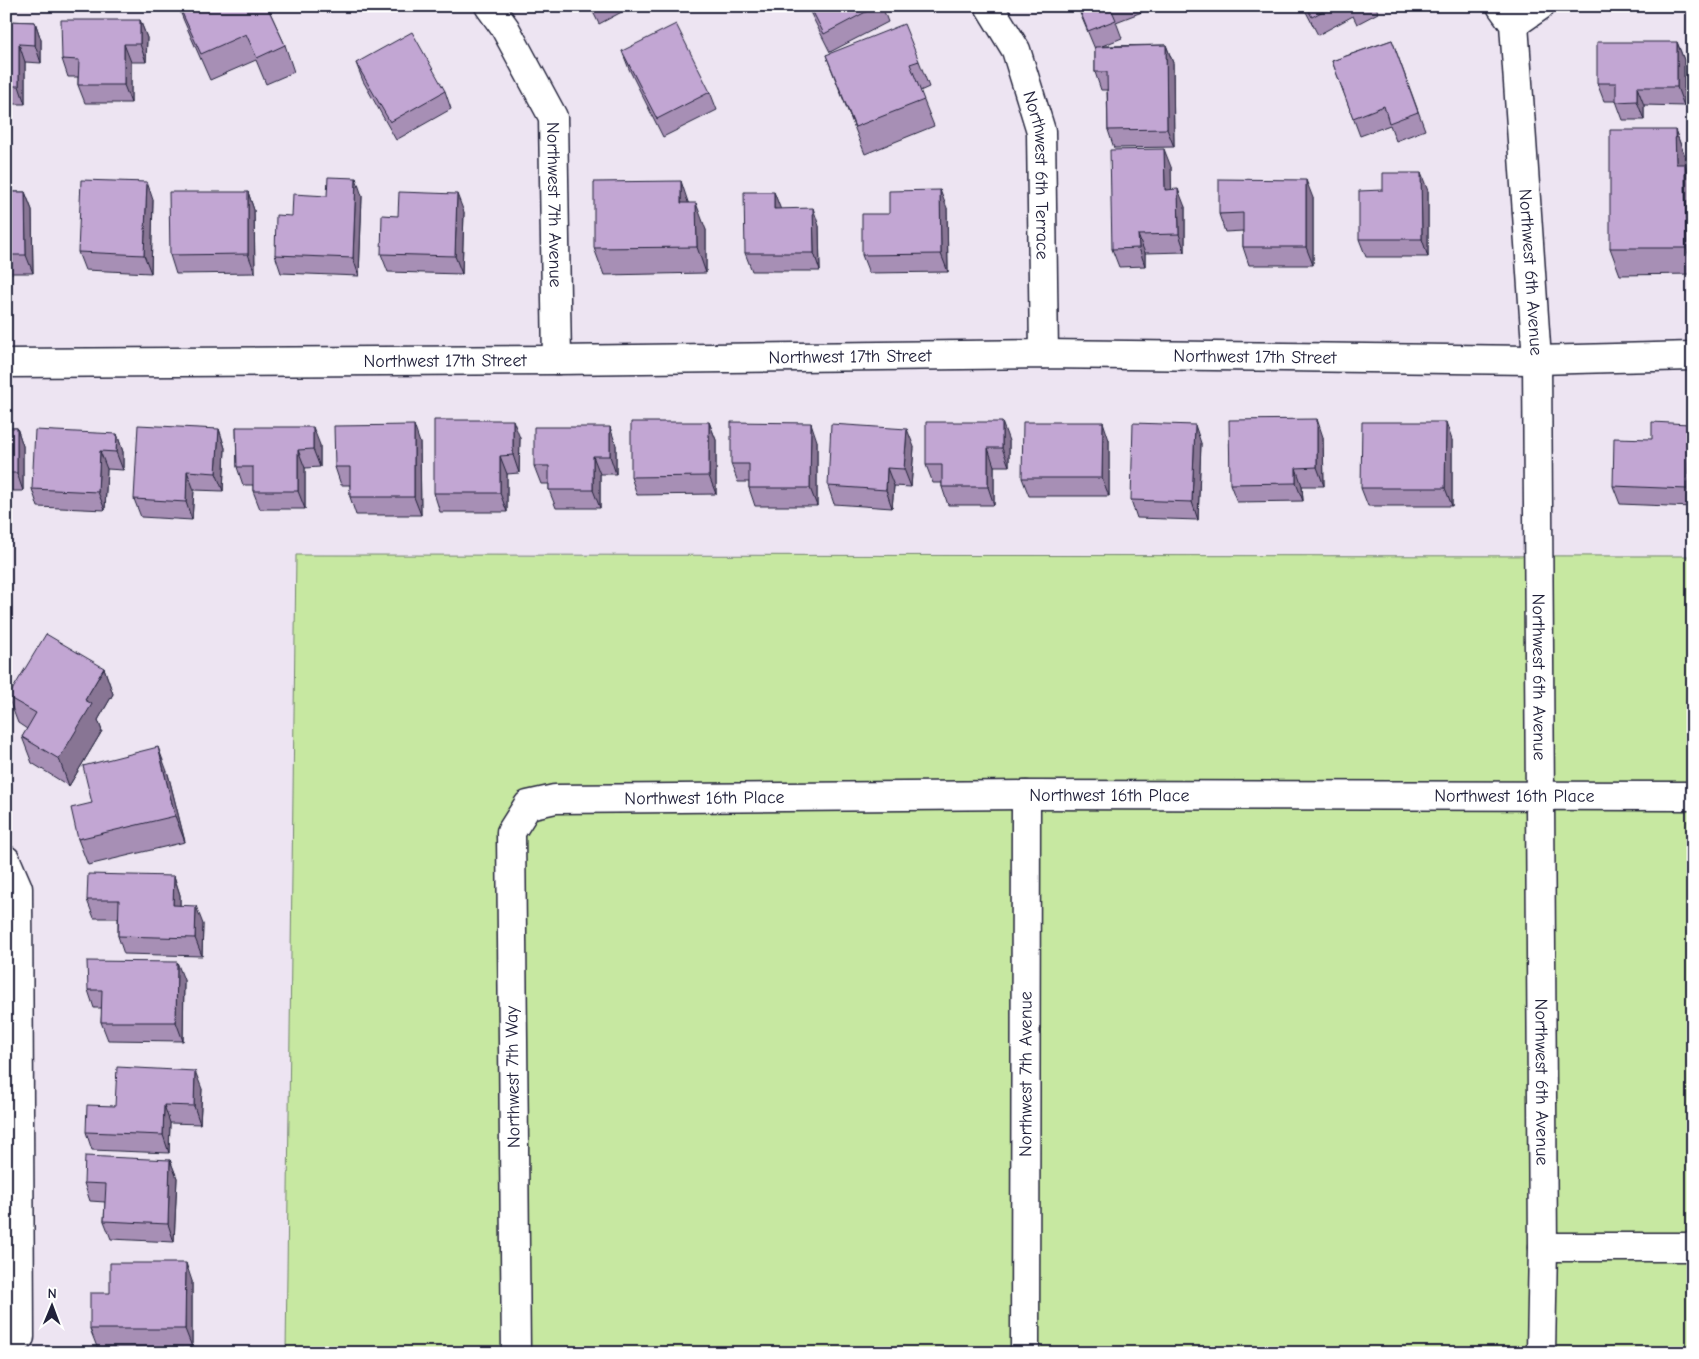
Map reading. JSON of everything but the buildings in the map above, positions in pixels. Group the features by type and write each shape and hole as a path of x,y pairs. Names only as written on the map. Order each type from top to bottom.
{"street":[{"name":"Northwest 7th Avenue","path":"489,6 505,28 553,117 557,360"},
{"name":"Northwest 6th Terrace","path":"989,6 1016,50 1041,131 1044,354"},
{"path":"1508,15 1540,6"},
{"name":"Northwest 6th Avenue","path":"1508,15 1537,360 1543,1247 1541,1353"},
{"name":"Northwest 17th Street","path":"6,363 557,360 1044,354 1537,360 1693,356"},
{"name":"Northwest 7th Avenue","path":"1025,1353 1026,795"},
{"name":"Northwest 16th Place","path":"528,806 555,799 1026,795 1693,796"},
{"name":"Northwest 7th Way","path":"516,1353 511,832 528,806"},
{"path":"7,861 18,888 20,1337 7,1353"},
{"path":"1543,1247 1693,1247"}],"green space":[{"path":"296,555 1693,556 1693,1353 286,1353"}]}
